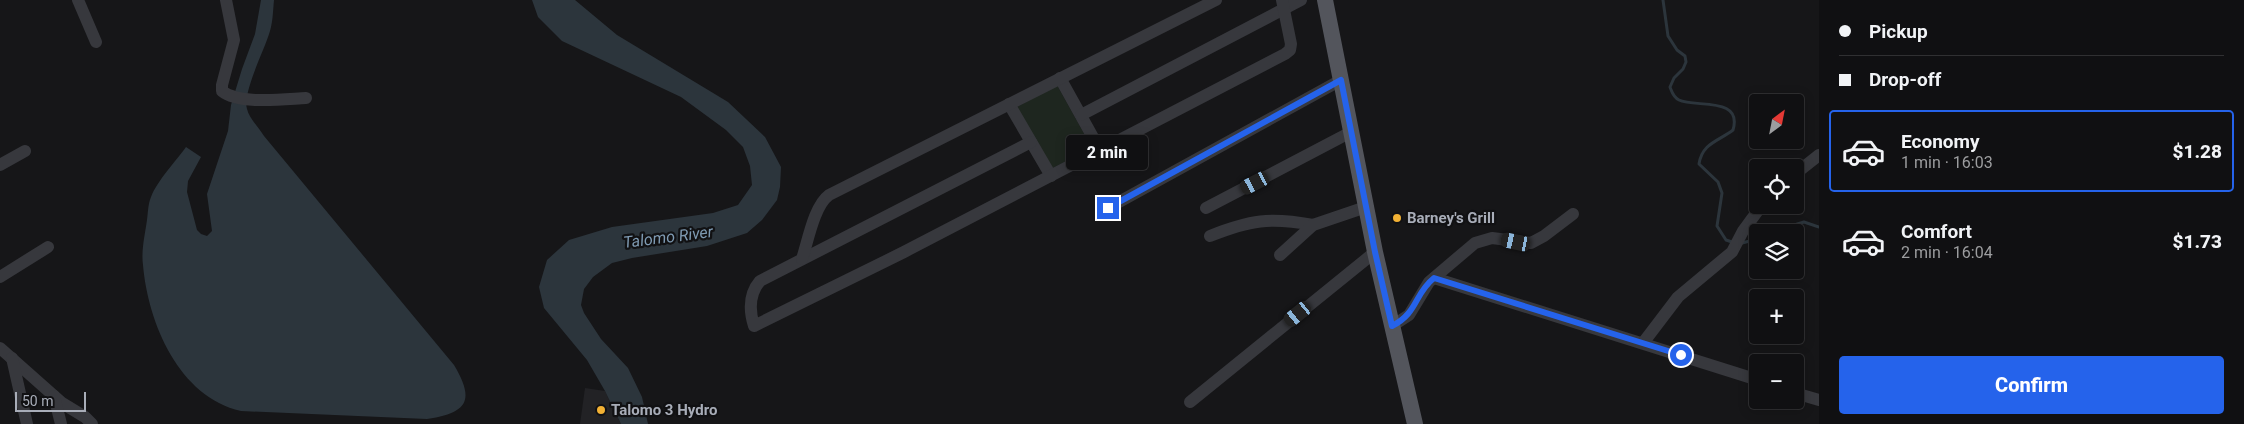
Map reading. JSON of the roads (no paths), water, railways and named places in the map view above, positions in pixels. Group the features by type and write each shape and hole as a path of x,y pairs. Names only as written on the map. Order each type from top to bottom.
{"main road":[{"path":"1325,0 1375,252 1416,424"}],"street":[{"path":"78,0 96,42"},
{"path":"226,0 234,40 221,88 224,93 249,99 306,98"},
{"path":"802,260 816,216 824,198 1216,0"},
{"path":"1081,116 1283,4 1301,0"},
{"path":"1031,142 802,260 769,275 755,287 750,307 754,326 1051,176 1288,52 1291,44 1283,4"},
{"path":"1060,78 1100,150"},
{"path":"1108,208 1341,80"},
{"path":"1008,104 1051,176"},
{"path":"1206,208 1351,132"},
{"path":"0,165 25,151"},
{"path":"1804,167 1819,155"},
{"path":"1280,255 1313,225 1366,208"},
{"path":"1392,326 1409,315 1424,288 1468,248 1482,240 1492,238 1531,243 1544,236 1573,214"},
{"path":"1643,343 1678,297 1732,252 1743,231 1755,214"},
{"path":"1210,236 1248,222 1263,220 1290,221 1313,225"},
{"path":"0,277 48,247"},
{"path":"1190,402 1375,252"},
{"path":"1434,278 1749,377"},
{"path":"0,348 54,396 92,424"},
{"path":"12,358 27,424"},
{"path":"1804,395 1819,400"},
{"path":"54,396 61,424"}],"water":[{"path":"261,0 274,0 272,19 271,27 248,93 246,102 248,112 264,136 454,365 461,377 465,396 464,403 459,409 451,413 427,419 241,411 219,403 200,390 184,374 160,333 146,287 143,260 150,200 162,178 186,147 201,157 188,181 187,192 197,230 207,236 212,231 207,194 228,131 231,105 255,34"},
{"name":"Talomo River","path":"532,0 575,0 617,35 728,102 765,137 781,167 777,200 762,220 747,233 707,246 612,263 593,277 584,289 581,305 584,313 601,339 628,368 642,397 648,424 621,424 587,360 544,308 539,287 547,260 569,240 612,227 713,213 738,205 752,185 750,166 743,147 726,130 681,97 562,41 538,17"}],"waterway":[{"path":"1663,0 1668,36 1677,50 1685,56 1686,62 1670,87 1673,94 1679,100 1686,102 1716,105 1725,108 1731,112 1734,119 1733,130 1707,147 1699,164 1718,182 1722,193 1717,226 1726,240 1732,242"},
{"path":"1797,224 1804,222 1819,227"},
{"path":"1742,243 1749,241"}],"place":[{"name":"Barney's Grill","path":"1397,218"},
{"name":"Talomo 3 Hydro","path":"601,410"}]}
